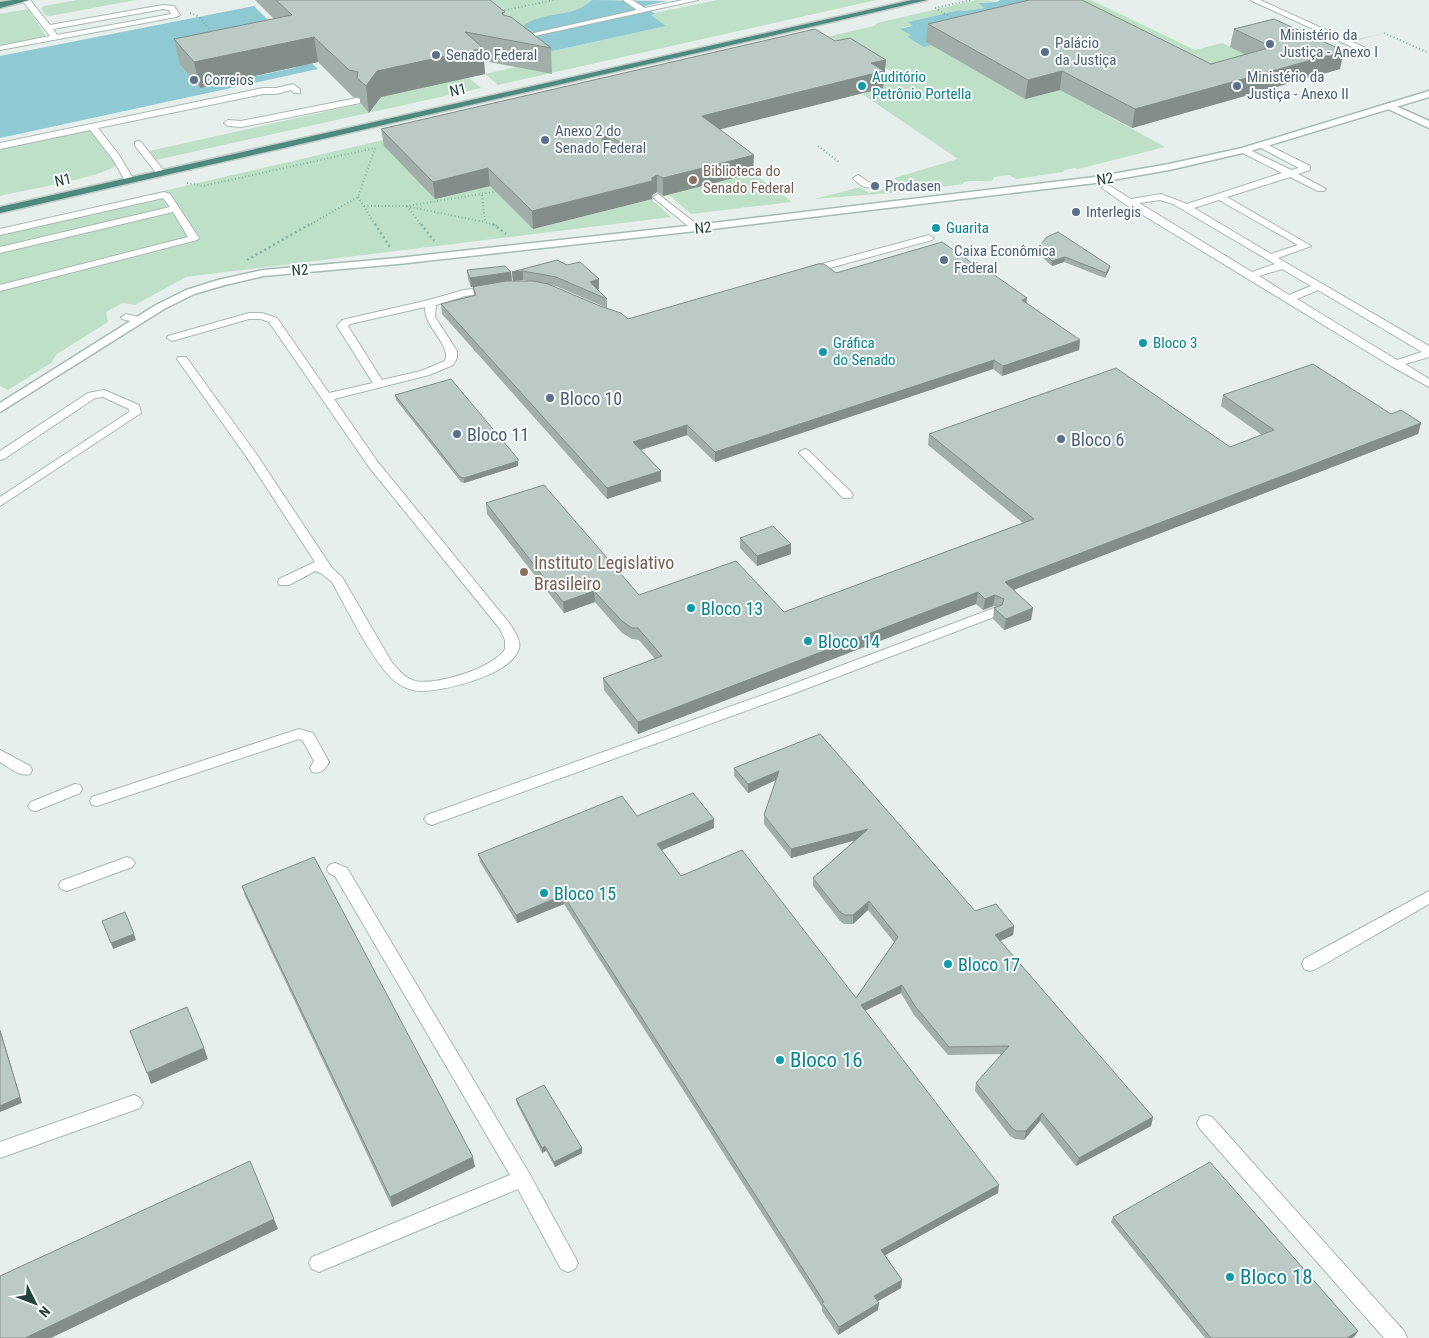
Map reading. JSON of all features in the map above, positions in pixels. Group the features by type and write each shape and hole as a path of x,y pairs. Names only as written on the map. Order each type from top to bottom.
{"highway":[{"path":"0,4 26,0"},
{"name":"N1","path":"0,210 924,0"}],"main road":[{"name":"N2","path":"0,408 139,320 190,292 222,282 263,273 398,261 696,228 1095,180 1244,150 1429,94"},
{"path":"1389,106 1429,125"}],"lane":[{"path":"26,0 55,38"},
{"path":"46,24 153,0"},
{"path":"627,0 642,10"},
{"path":"510,39 694,0"},
{"path":"1254,0 1364,49"},
{"path":"0,48 176,15 171,8 162,7 46,24"},
{"path":"0,146 263,91 276,91 292,87 297,91"},
{"path":"228,123 241,124 357,101"},
{"path":"92,127 111,150 129,180"},
{"path":"138,144 161,173"},
{"path":"1185,208 1307,168 1262,145"},
{"path":"1244,150 1322,189"},
{"path":"858,178 868,185"},
{"path":"1107,188 1429,384"},
{"path":"0,232 164,195 167,196 194,238 1,285"},
{"path":"658,197 696,228"},
{"path":"1128,202 1161,197 1168,198 1429,352"},
{"path":"1220,197 1306,246 1271,258"},
{"path":"0,250 175,209"},
{"path":"796,274 929,238"},
{"path":"1251,276 1284,265"},
{"path":"1288,299 1318,286"},
{"path":"379,384 342,326 346,322 431,303 464,293 500,288"},
{"path":"328,397 425,373 449,362 452,358 452,351 430,317 431,303"},
{"path":"172,338 249,316 262,316 273,320 374,464 505,627 512,641 512,650 504,659 486,670 462,678 420,686 404,682 393,674 337,580 327,571 251,455 182,359"},
{"path":"126,317 139,320"},
{"path":"1395,364 1429,352"},
{"path":"0,456 92,395 104,393 135,407 136,413 0,502"},
{"path":"805,453 847,495"},
{"path":"284,582 315,566 327,571"},
{"path":"432,819 780,693 994,612"},
{"path":"97,801 299,734 308,737 313,745 322,762 317,768"},
{"path":"0,755 25,770"},
{"path":"36,806 75,789"},
{"path":"67,886 127,863"},
{"path":"335,869 341,872 522,1179 568,1263"},
{"path":"1310,964 1429,897"},
{"path":"0,1150 134,1103"},
{"path":"1206,1123 1397,1338"},
{"path":"318,1263 522,1179"}],"path":[{"path":"494,13 554,0"},
{"path":"944,14 959,22"},
{"path":"198,16 215,35"},
{"path":"1384,33 1429,53"},
{"path":"818,146 839,162"},
{"path":"186,183 203,186 375,148 358,197 240,264"},
{"path":"364,206 407,206 482,195 501,190"},
{"path":"482,195 485,222"},
{"path":"358,197 398,261"},
{"path":"407,206 496,225 520,247"},
{"path":"407,206 434,241"}],"green space":[{"path":"77,0 136,0 50,16 45,15 41,8"},
{"path":"462,0 592,0 579,9 553,15 523,26"},
{"path":"717,0 876,0 498,85 485,74 516,67 549,73 530,56 665,26 650,14"},
{"path":"976,0 1000,1 979,3 986,8 960,10 909,22 914,25 901,28 1078,0 1091,0 1195,50 1222,43 1252,57 1292,27 1332,45 1384,33 1101,112 1165,147 1078,169 1064,170 1063,172 1016,179 1009,175 994,177 992,181 967,181 963,184 941,187 915,186 902,192 815,199 860,187 869,193 901,185 894,178 958,159 862,94 882,88 857,72 884,76 894,73 877,63 815,45 384,146 567,167 534,229 753,173 792,202 691,214 669,195 652,200 671,217 186,277 135,305 123,303 106,312 108,322 57,354 51,363 8,390 0,386 0,229 874,26 877,23"},
{"path":"28,9 46,36 0,46 0,14"},
{"path":"468,77 481,88 370,113 381,97"},
{"path":"360,104 370,113 156,160 149,151"},
{"path":"90,130 116,165 108,170 79,179 0,196 0,149"}],"water":[{"path":"592,0 667,1 645,6 655,14 651,15 666,26 530,56 523,26 535,19 573,11"},
{"path":"1000,0 1078,0 924,47 907,37 911,35 900,29 913,26 908,22 960,10 985,8 978,3 997,2"},
{"path":"254,6 298,50 180,65 200,88 294,68 304,56 318,69 0,138 0,56"}],"building":[{"path":"276,0 490,0 505,12 502,13 503,15 511,17 551,48 465,32 483,48 377,71 366,86 357,78 358,72 349,70 314,37 194,62 174,39 292,15"},
{"path":"1029,0 1082,0 1211,64 1272,47 1234,29 1274,19 1344,51 1135,109 1062,71 1028,80 928,24"},
{"name":"Anexo 2 do Senado Federal","path":"815,29 835,41 850,38 886,60 871,63 884,71 702,116 754,155 663,178 657,175 652,178 652,181 532,211 488,168 433,182 381,129","holes":["609,135 626,147 627,154 618,154 602,141 602,138"]},
{"path":"1058,232 1110,266 1106,273 1065,257 1052,261 1040,245 1047,237"},
{"name":"Gráfica do Senado","path":"942,242 972,263 976,262 1027,298 1022,300 1080,340 1003,366 994,360 715,452 687,425 633,442 661,471 607,488 441,304 476,295 473,287 477,286 506,281 534,281 548,284 621,313 628,319 818,264 824,264 836,273"},
{"path":"557,260 567,265 580,262 599,279 590,282 607,299 556,277 523,271 512,272"},
{"path":"505,266 511,272 470,278 467,270"},
{"path":"1313,364 1391,414 1401,410 1421,423 1005,582 1033,608 1006,619 994,608 1002,605 1004,599 995,595 985,599 978,592 638,722 603,678 662,656 638,628 632,628 622,621 594,591 563,602 486,503 544,485 639,595 736,561 784,612 1034,519 929,434 1116,368 1230,447 1274,430 1223,395"},
{"name":"Bloco 11","path":"451,379 518,461 464,478 460,477 395,395"},
{"path":"773,526 791,544 757,556 740,538"},
{"path":"820,734 975,911 996,904 1014,926 995,935 1153,1117 1079,1158 1042,1113 1026,1131 1016,1131 976,1083 1009,1046 949,1047 915,1006 902,985 861,1005 999,1185 881,1250 902,1280 874,1296 879,1303 839,1327 563,895 516,915 478,854 622,796 637,816 693,793 714,819 657,844 681,876 742,850 856,998 898,937 869,901 853,915 845,915 840,912 813,878 868,829 791,849 764,815 779,771 748,784 734,768"},
{"path":"314,857 473,1157 390,1197 242,886"},
{"path":"125,912 134,934 111,943 102,921"},
{"path":"187,1007 204,1048 147,1073 130,1031"},
{"path":"0,1031 20,1097 0,1106"},
{"path":"544,1085 582,1148 554,1162 545,1146 542,1148 516,1099"},
{"path":"250,1161 274,1219 25,1338 0,1338 0,1276"},
{"name":"Bloco 18","path":"1210,1162 1358,1331 1347,1338 1211,1338 1113,1217"}],"place":[{"name":"Ministério da Justiça - Anexo I","path":"1270,44"},
{"name":"Palácio da Justiça","path":"1045,52"},
{"name":"Senado Federal","path":"436,55"},
{"name":"Correios","path":"194,80"},
{"name":"Auditório Petrônio Portella","path":"862,86"},
{"name":"Ministério da Justiça - Anexo II","path":"1237,86"},
{"name":"Anexo 2 do Senado Federal","path":"545,140"},
{"name":"Biblioteca do Senado Federal","path":"693,180"},
{"name":"Prodasen","path":"875,186"},
{"name":"Interlegis","path":"1076,212"},
{"name":"Guarita","path":"936,228"},
{"name":"Caixa Econômica Federal","path":"944,260"},
{"name":"Bloco 3","path":"1143,343"},
{"name":"Gráfica do Senado","path":"823,352"},
{"name":"Bloco 10","path":"550,398"},
{"name":"Bloco 11","path":"457,434"},
{"name":"Bloco 6","path":"1061,439"},
{"name":"Instituto Legislativo Brasileiro","path":"524,572"},
{"name":"Bloco 13","path":"691,608"},
{"name":"Bloco 14","path":"808,641"},
{"name":"Bloco 15","path":"544,893"},
{"name":"Bloco 17","path":"948,964"},
{"name":"Bloco 16","path":"780,1060"},
{"name":"Bloco 18","path":"1230,1277"}]}
